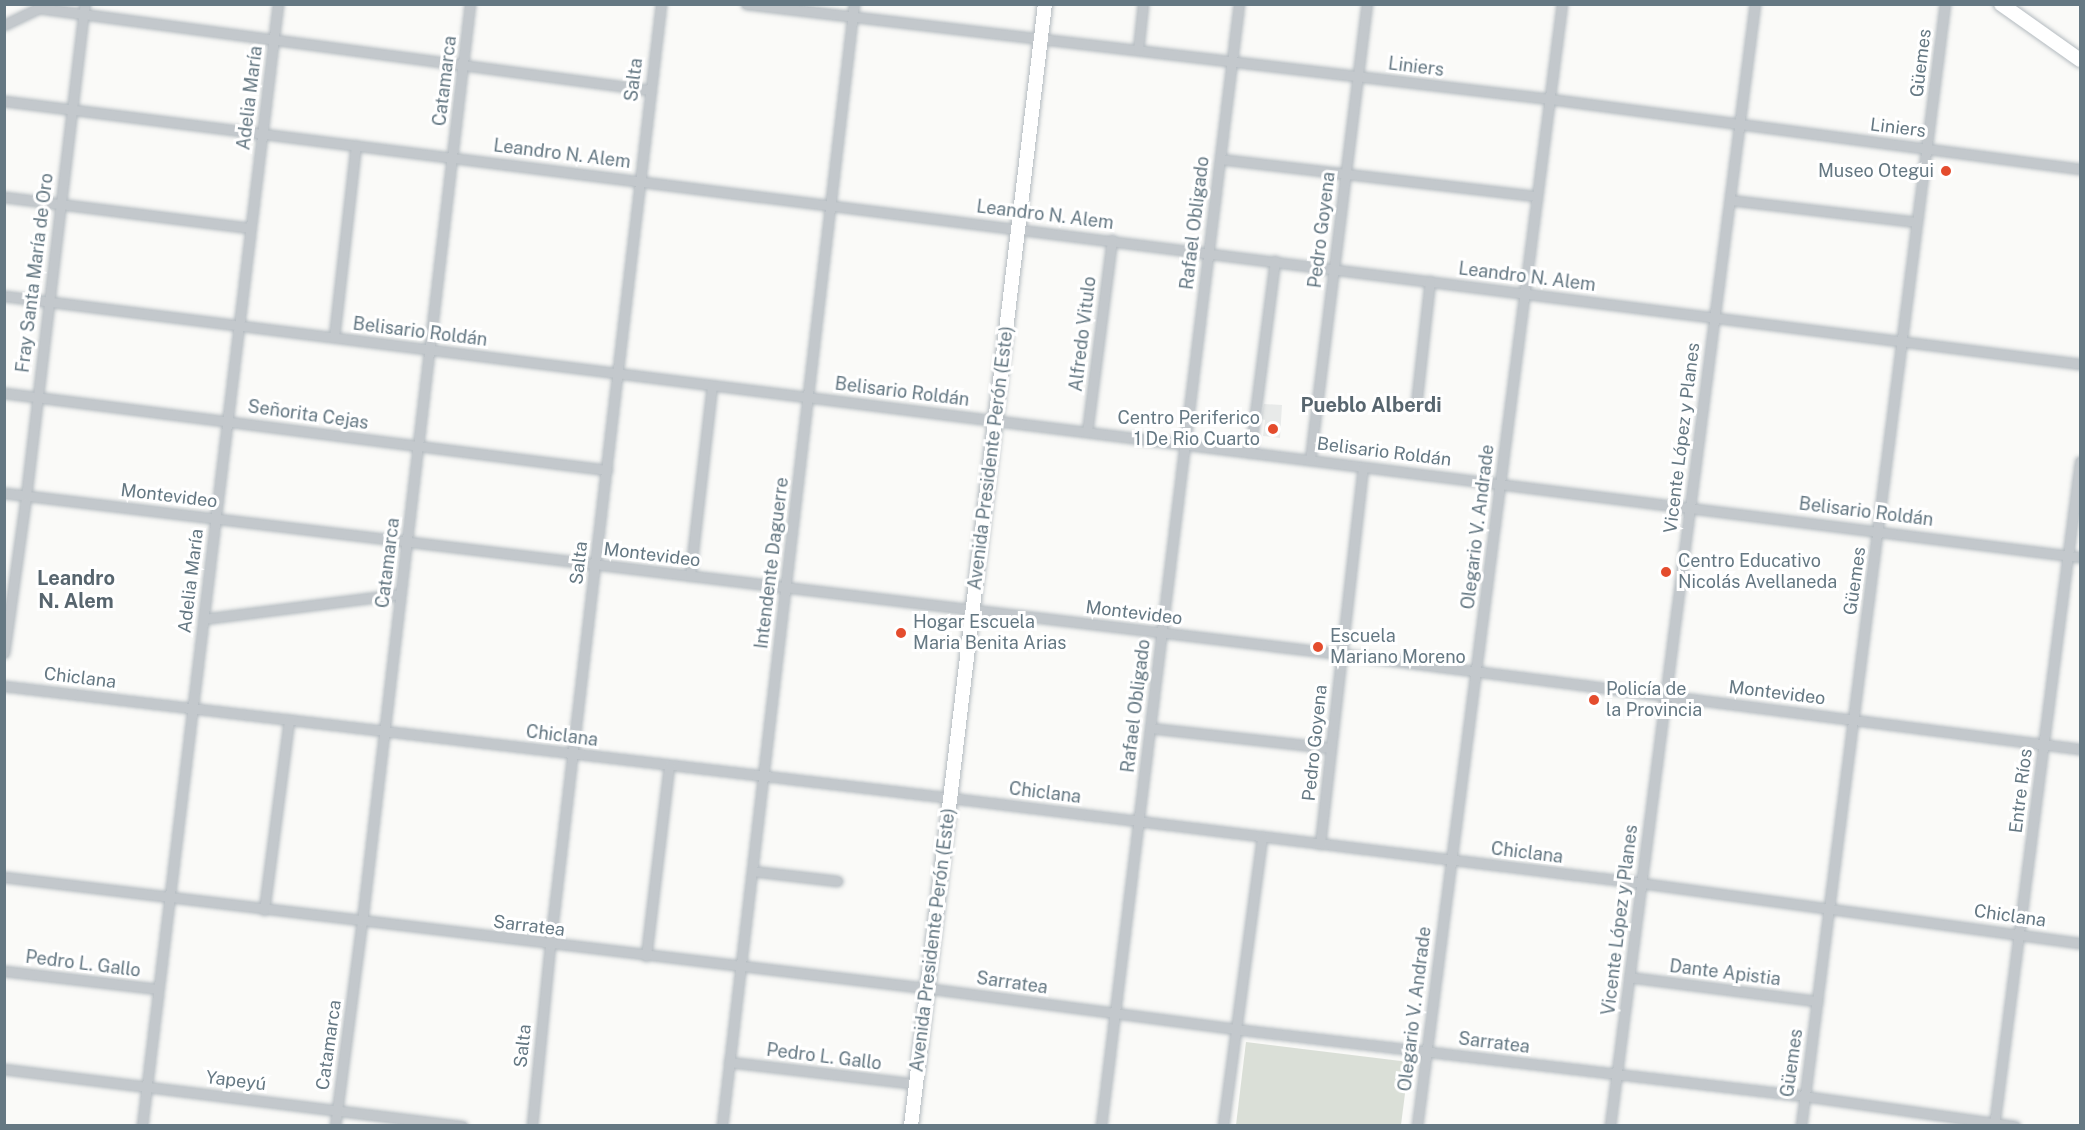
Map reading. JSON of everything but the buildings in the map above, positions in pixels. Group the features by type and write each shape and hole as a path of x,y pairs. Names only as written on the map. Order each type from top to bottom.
{"main road":[{"name":"Avenida Presidente Perón (Este)","path":"911,1125 925,988 951,798 1045,4"},
{"path":"2001,4 2080,60"}],"street":[{"name":"Fray Santa María de Oro","path":"4,653 26,496 70,110 85,4"},
{"name":"Adelia María","path":"142,1125 278,4"},
{"name":"Catamarca","path":"335,1125 362,922 471,4"},
{"name":"Salta","path":"532,1125 550,945 661,4"},
{"name":"Liniers","path":"746,4 1550,99 1739,126 2080,168"},
{"name":"Intendente Daguerre","path":"722,1125 854,4"},
{"path":"1138,50 1143,4"},
{"name":"Rafael Obligado","path":"1101,1125 1239,4"},
{"name":"Pedro Goyena","path":"1310,460 1367,4"},
{"name":"Olegario V. Andrade","path":"1417,1125 1562,4"},
{"name":"Vicente López y Planes","path":"1610,1125 1755,4"},
{"name":"Güemes","path":"1801,1125 1946,4"},
{"path":"4,25 42,6 84,15 650,90"},
{"name":"Leandro N. Alem","path":"4,101 2080,364"},
{"path":"334,337 356,145"},
{"path":"1220,159 1536,196"},
{"path":"4,197 250,228"},
{"path":"1730,200 1917,222"},
{"name":"Alfredo Vitulo","path":"1087,432 1112,240"},
{"path":"1251,453 1275,261"},
{"path":"1416,405 1430,282"},
{"name":"Belisario Roldán","path":"4,296 995,419 1184,446 1689,506 2080,557"},
{"path":"690,576 712,385"},
{"name":"Señorita Cejas","path":"4,393 607,470"},
{"name":"Entre Ríos","path":"1994,1124 2080,462"},
{"name":"Pedro Goyena","path":"1320,844 1363,467"},
{"name":"Montevideo","path":"4,493 1341,654 1854,718 2080,749"},
{"path":"203,619 400,594"},
{"name":"Chiclana","path":"4,686 951,798 1641,883 2080,943"},
{"path":"264,910 289,720"},
{"path":"1150,728 1331,748"},
{"path":"646,956 669,765"},
{"path":"1223,1125 1262,837"},
{"path":"752,871 837,881"},
{"name":"Sarratea","path":"4,877 550,945 925,988 1235,1029 1804,1095 1994,1124 2015,1125"},
{"name":"Pedro L. Gallo","path":"4,971 158,989"},
{"name":"Dante Apistia","path":"1629,977 1817,1001"},
{"name":"Pedro L. Gallo","path":"729,1062 915,1084"},
{"name":"Yapeyú","path":"4,1069 462,1125"}],"shaded area":[{"path":"1264,404 1282,405 1280,438 1263,436 1265,420 1261,419"},
{"path":"1246,1042 1409,1062 1401,1125 1236,1125"}],"place":[{"name":"Museo Otegui","path":"1946,171"},
{"name":"Centro Periferico 1 De Rio Cuarto","path":"1273,429"},
{"name":"Centro Educativo Nicolás Avellaneda","path":"1666,572"},
{"name":"Hogar Escuela Maria Benita Arias","path":"901,633"},
{"name":"Escuela Mariano Moreno","path":"1318,647"},
{"name":"Policía de la Provincia","path":"1594,700"}],"district":[{"name":"Pueblo Alberdi","path":"1371,405"},
{"name":"Leandro N. Alem","path":"76,590"}]}
